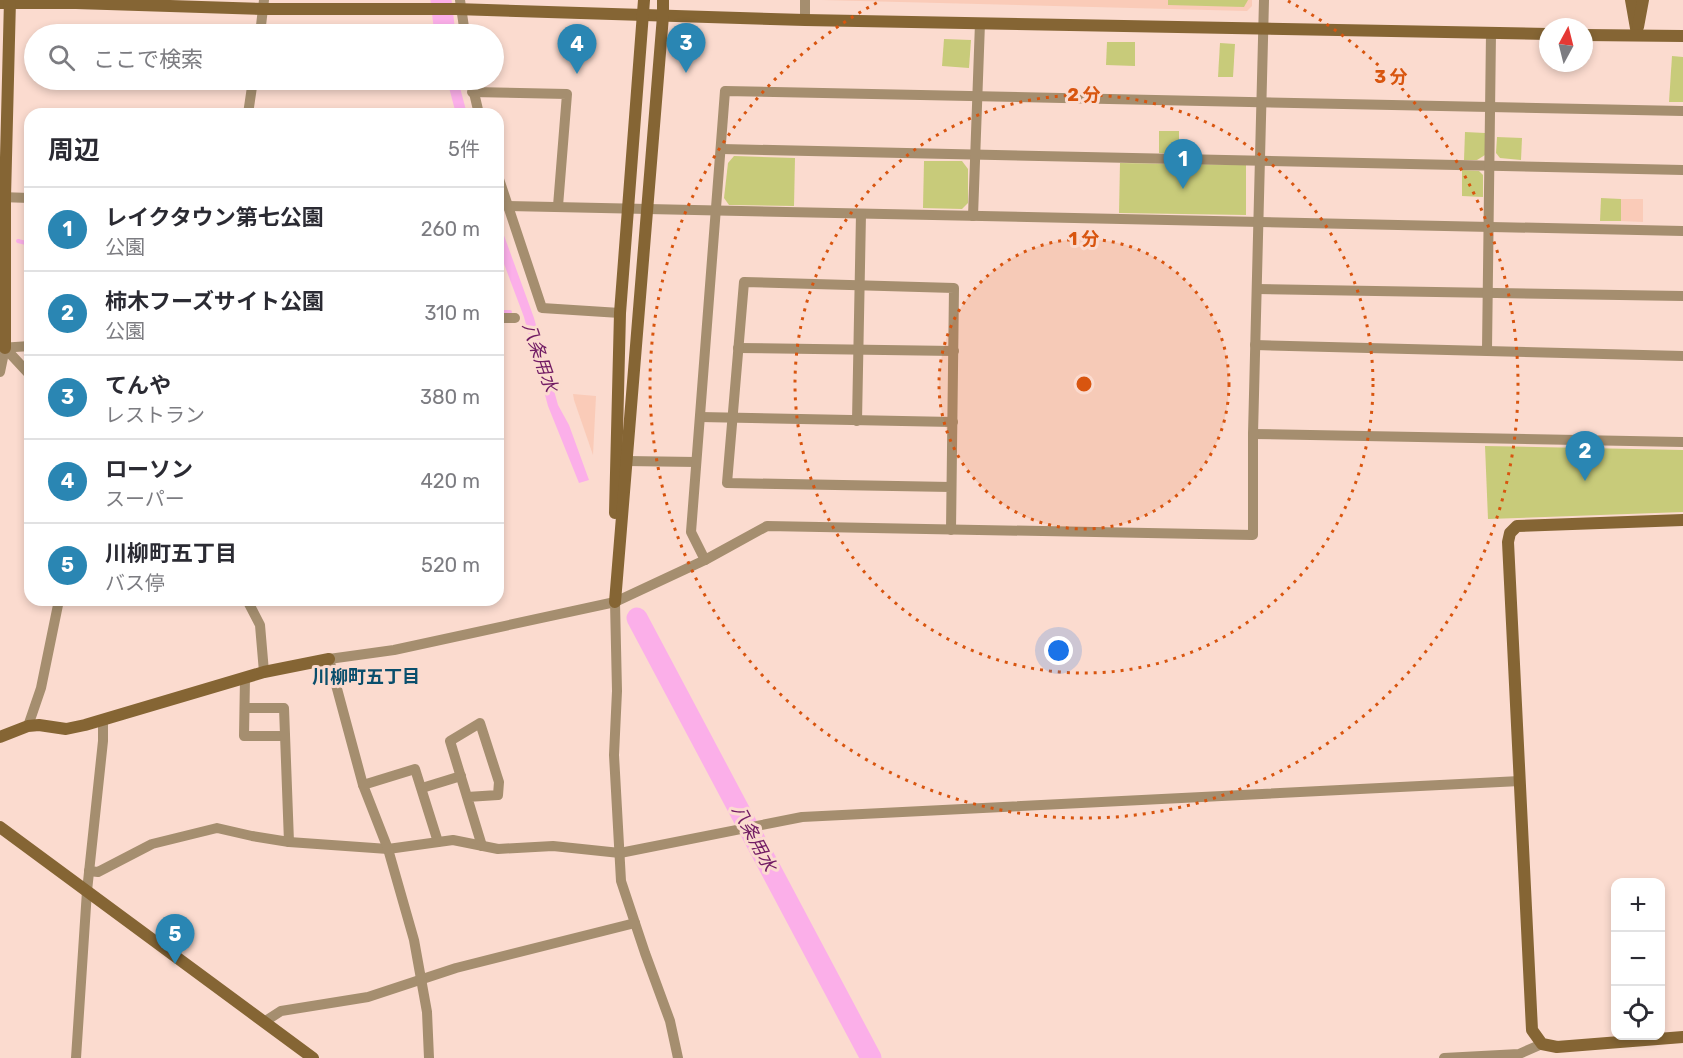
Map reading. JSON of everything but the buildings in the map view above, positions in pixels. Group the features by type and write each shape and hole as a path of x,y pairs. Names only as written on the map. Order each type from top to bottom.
{"street":[{"path":"644,0 620,313 614,497 617,691 614,755 621,881 670,1021 678,1058"},
{"path":"615,602 663,0"},
{"path":"805,0 805,20"},
{"path":"0,737 28,726 39,725 66,729 103,721 264,672 307,662 394,650 615,602 705,560 767,526 1253,535 1253,434 1264,0"},
{"path":"1631,0 1637,34"},
{"path":"1637,34 1643,0"},
{"path":"0,372 7,2 264,4 430,10 448,9 461,5 663,16 805,20 1539,34"},
{"path":"261,24 264,4"},
{"path":"461,5 464,24"},
{"path":"973,216 980,23"},
{"path":"1487,350 1491,33"},
{"path":"1593,35 1683,36"},
{"path":"249,108 252,90"},
{"path":"705,560 691,532 725,91 1683,111"},
{"path":"477,108 472,92 567,94 558,206"},
{"path":"722,149 1683,170"},
{"path":"504,196 542,308 620,313"},
{"path":"2,197 24,198"},
{"path":"507,206 1683,231"},
{"path":"857,422 861,214"},
{"path":"951,487 727,483 744,282 954,288 951,530"},
{"path":"1257,289 1683,296"},
{"path":"504,318 515,318"},
{"path":"1255,345 1683,356"},
{"path":"2,348 24,346"},
{"path":"2,348 24,369"},
{"path":"738,348 954,351"},
{"path":"700,417 857,422 953,422"},
{"path":"1253,434 1683,442"},
{"path":"626,461 696,462"},
{"path":"1542,1044 1532,1030 1531,1020 1508,542 1510,533 1517,526 1683,520"},
{"path":"28,726 41,688 58,606"},
{"path":"250,606 260,625 264,672"},
{"path":"329,659 363,785 388,849 414,940 427,1012 429,1058"},
{"path":"245,678 244,736 285,736"},
{"path":"245,708 284,708 289,842"},
{"path":"76,1058 87,891 103,741 103,721"},
{"path":"467,797 498,795 499,782 480,723 450,741 460,776 482,846"},
{"path":"363,785 416,769 438,842"},
{"path":"422,788 460,776"},
{"path":"90,872 98,872 152,844 217,828 289,842 388,849 453,840 498,849 553,846 620,853 802,817 1520,781"},
{"path":"0,827 313,1058"},
{"path":"264,1022 281,1011 368,997 456,968 635,924"},
{"path":"1444,1058 1519,1054 1542,1044 1557,1047 1683,1037"}],"shaded area":[{"path":"821,0 1252,0 1252,6 1247,11"},
{"path":"1621,199 1643,199 1643,222 1621,221"},
{"path":"573,394 596,396 593,455 574,400"}],"green space":[{"path":"1168,0 1248,0 1244,7 1168,5"},
{"path":"944,39 971,40 969,68 942,66"},
{"path":"1107,42 1135,42 1135,66 1106,65"},
{"path":"1220,43 1235,44 1233,77 1218,77"},
{"path":"1672,56 1683,57 1683,102 1669,102"},
{"path":"1159,131 1179,131 1179,154 1159,153"},
{"path":"1465,132 1485,133 1485,155 1477,160 1464,160"},
{"path":"1497,137 1522,138 1521,160 1500,158 1496,153"},
{"path":"734,156 795,158 794,206 729,205 724,198 728,163"},
{"path":"924,161 962,161 968,169 968,203 962,209 923,208"},
{"path":"1120,163 1246,165 1246,215 1119,213"},
{"path":"1462,170 1479,171 1483,175 1483,197 1462,196"},
{"path":"1601,198 1621,199 1621,221 1600,221"},
{"path":"1485,446 1683,450 1683,512 1488,519"}],"water":[{"path":"450,90 461,90 465,108 454,108"},
{"path":"504,236 534,318 558,405 569,425 589,480 579,483 548,406 524,317 504,264"}],"waterway":[{"name":"八条用水","path":"441,0 444,24"},
{"path":"18,241 24,242"},
{"path":"504,312 510,312"},
{"name":"八条用水","path":"637,618 871,1058"}],"place":[{"name":"てんや","path":"686,73"},
{"name":"ローソン","path":"577,74"},
{"name":"レイクタウン第七公園","path":"1183,189"},
{"name":"柿木フーズサイト公園","path":"1585,481"},
{"name":"川柳町五丁目","path":"175,964"}],"district":[{"name":"川柳町五丁目","path":"366,677"}]}
